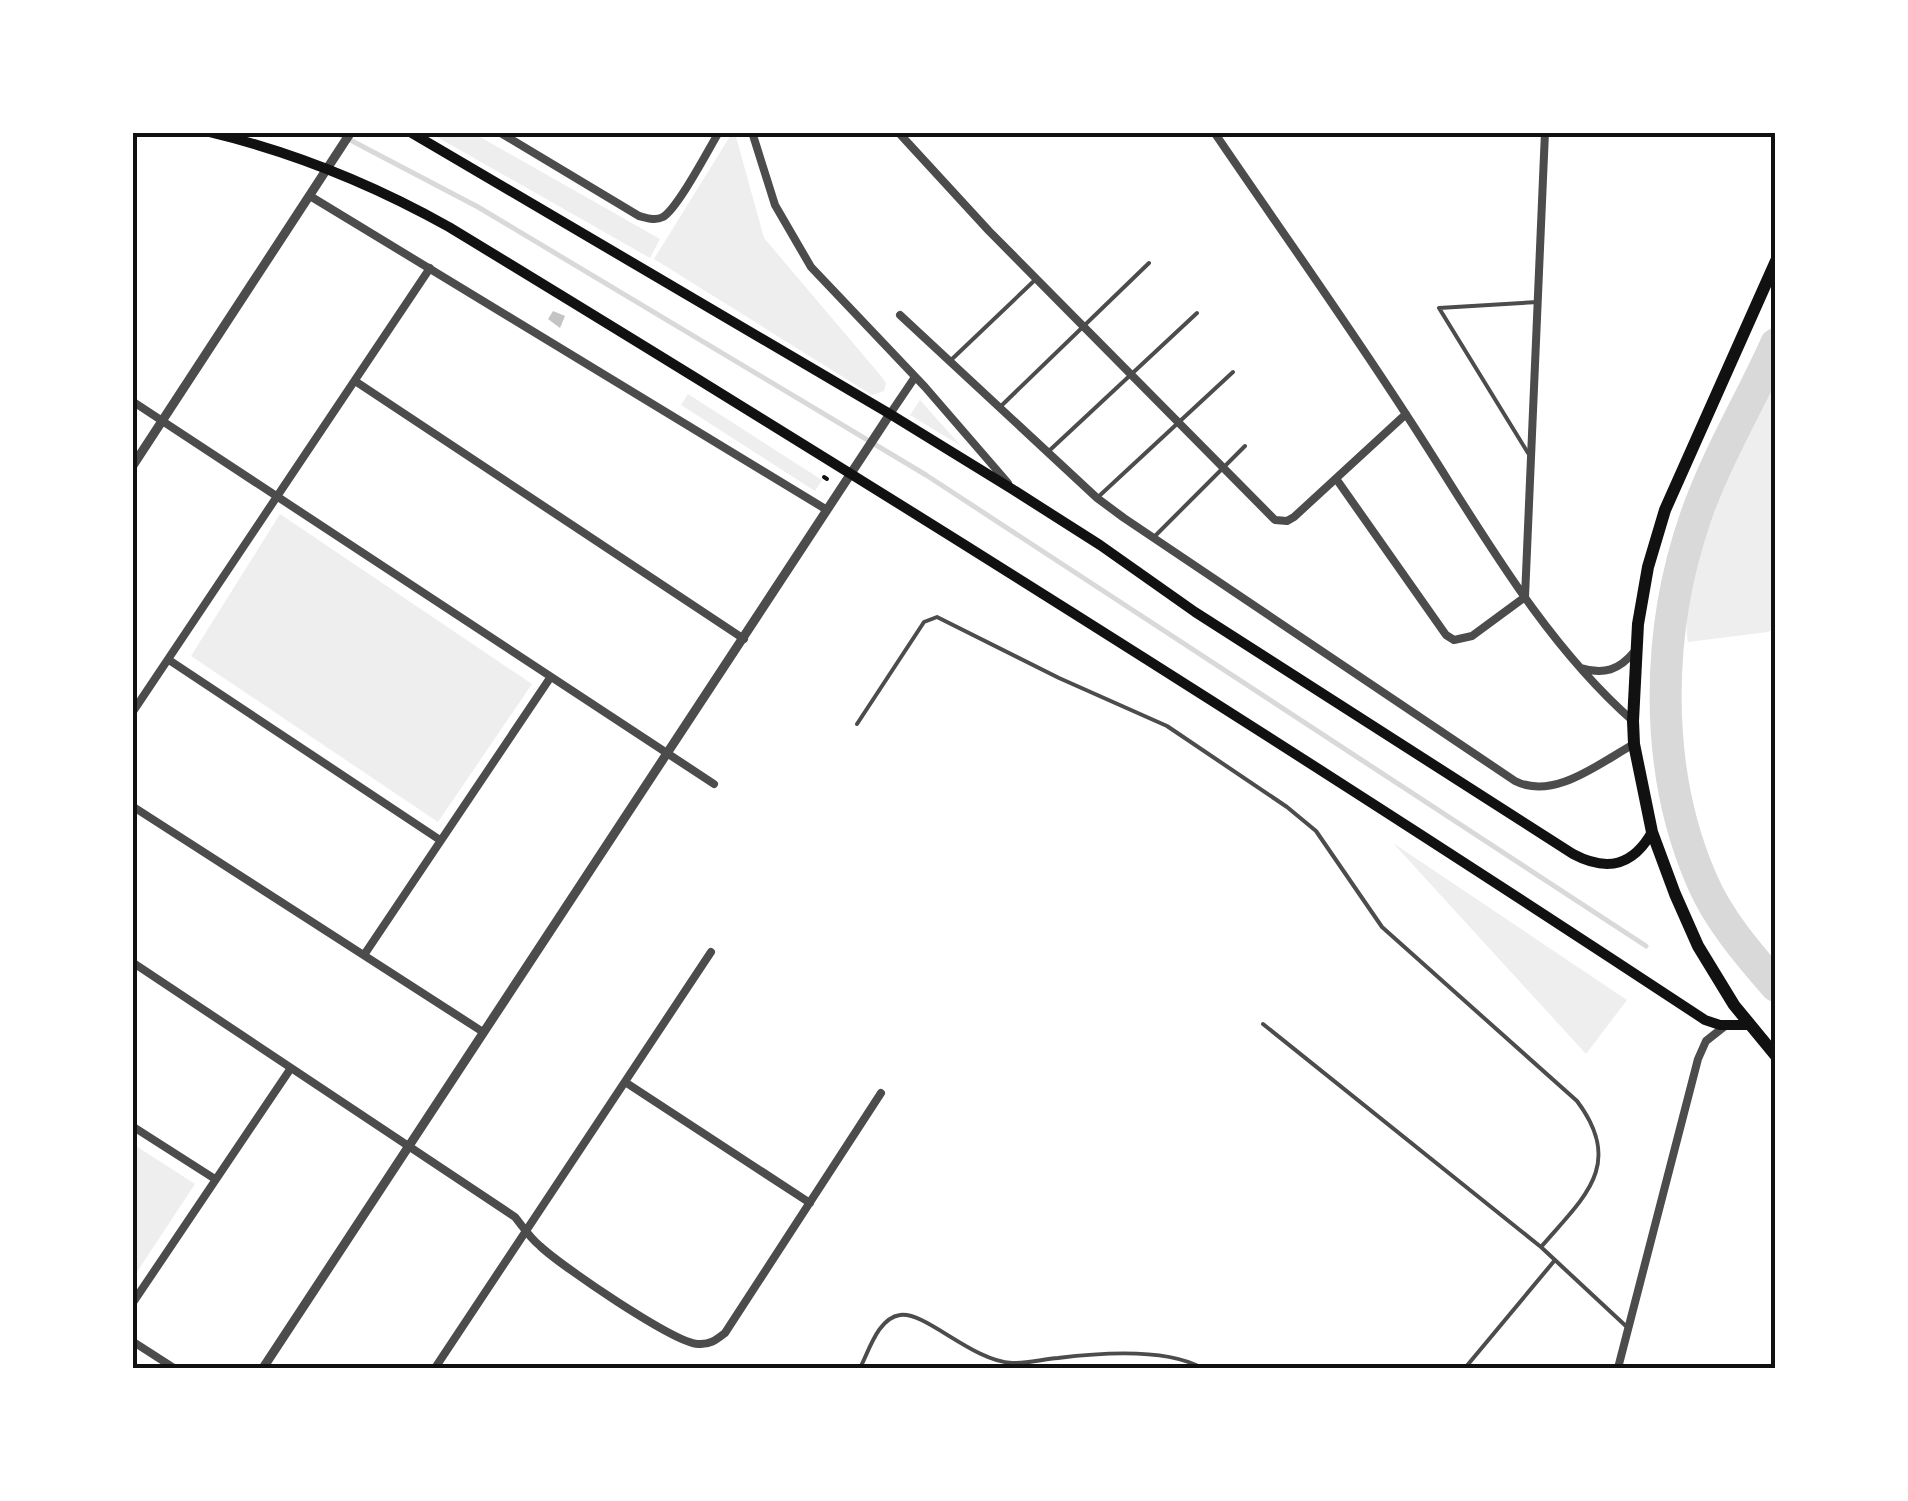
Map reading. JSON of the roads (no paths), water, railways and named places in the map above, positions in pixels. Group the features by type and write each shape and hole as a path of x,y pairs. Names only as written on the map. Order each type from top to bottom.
{"highway":[{"path":"1776,261 1665,510 1648,566 1636,649 1633,721 1652,832 1698,946 1748,1025 1776,1056"}],"main road":[{"path":"209,132 327,170 393,197 449,227 852,472 1394,816 1705,1020 1726,1026 1748,1025"},
{"path":"410,132 1012,489 1573,854 1597,865 1615,865 1639,852 1652,832"}],"street":[{"path":"132,467 351,132"},
{"path":"500,132 639,216 654,219 662,218 674,207 719,132"},
{"path":"752,132 775,206 796,245 825,284 915,377 1012,489"},
{"path":"898,132 1269,516 1280,522 1294,517 1406,414"},
{"path":"1214,132 1525,597 1582,668 1633,721"},
{"path":"1525,597 1545,132"},
{"path":"310,196 827,510"},
{"path":"132,714 430,268"},
{"path":"900,315 1097,498 1521,785 1561,783 1634,744"},
{"path":"263,1368 915,377"},
{"path":"355,381 744,639"},
{"path":"132,401 714,784"},
{"path":"1336,480 1446,635 1454,640 1472,636 1525,597"},
{"path":"1582,668 1611,670 1623,664 1636,649"},
{"path":"169,660 440,840"},
{"path":"364,955 550,678"},
{"path":"132,806 483,1032"},
{"path":"435,1368 711,952"},
{"path":"132,962 514,1217 540,1247 677,1338 694,1344 710,1344 726,1332 881,1093"},
{"path":"1618,1368 1698,1059 1706,1041 1726,1026"},
{"path":"132,1304 291,1068"},
{"path":"625,1082 810,1203"},
{"path":"132,1126 215,1179"},
{"path":"132,1340 174,1368"}],"lane":[{"path":"1000,407 1149,263"},
{"path":"950,361 1036,278"},
{"path":"1531,458 1438,308 1538,302"},
{"path":"1048,452 1196,313"},
{"path":"1097,498 1233,372"},
{"path":"1153,538 1245,446"},
{"path":"857,724 924,622 938,617 1166,726 1288,807 1316,832 1382,926 1577,1101 1593,1123 1600,1148 1598,1170 1588,1192 1541,1246"},
{"path":"1263,1024 1541,1246 1628,1328"},
{"path":"1465,1368 1555,1260"},
{"path":"860,1368 882,1324 898,1315 914,1316 972,1352 1010,1363 1094,1354 1169,1358 1202,1368"}],"waterway":[{"path":"335,132 478,207 926,475 1646,946"},
{"path":"1776,344 1696,516 1673,605 1666,699 1675,793 1702,881 1725,923 1776,986"}]}
